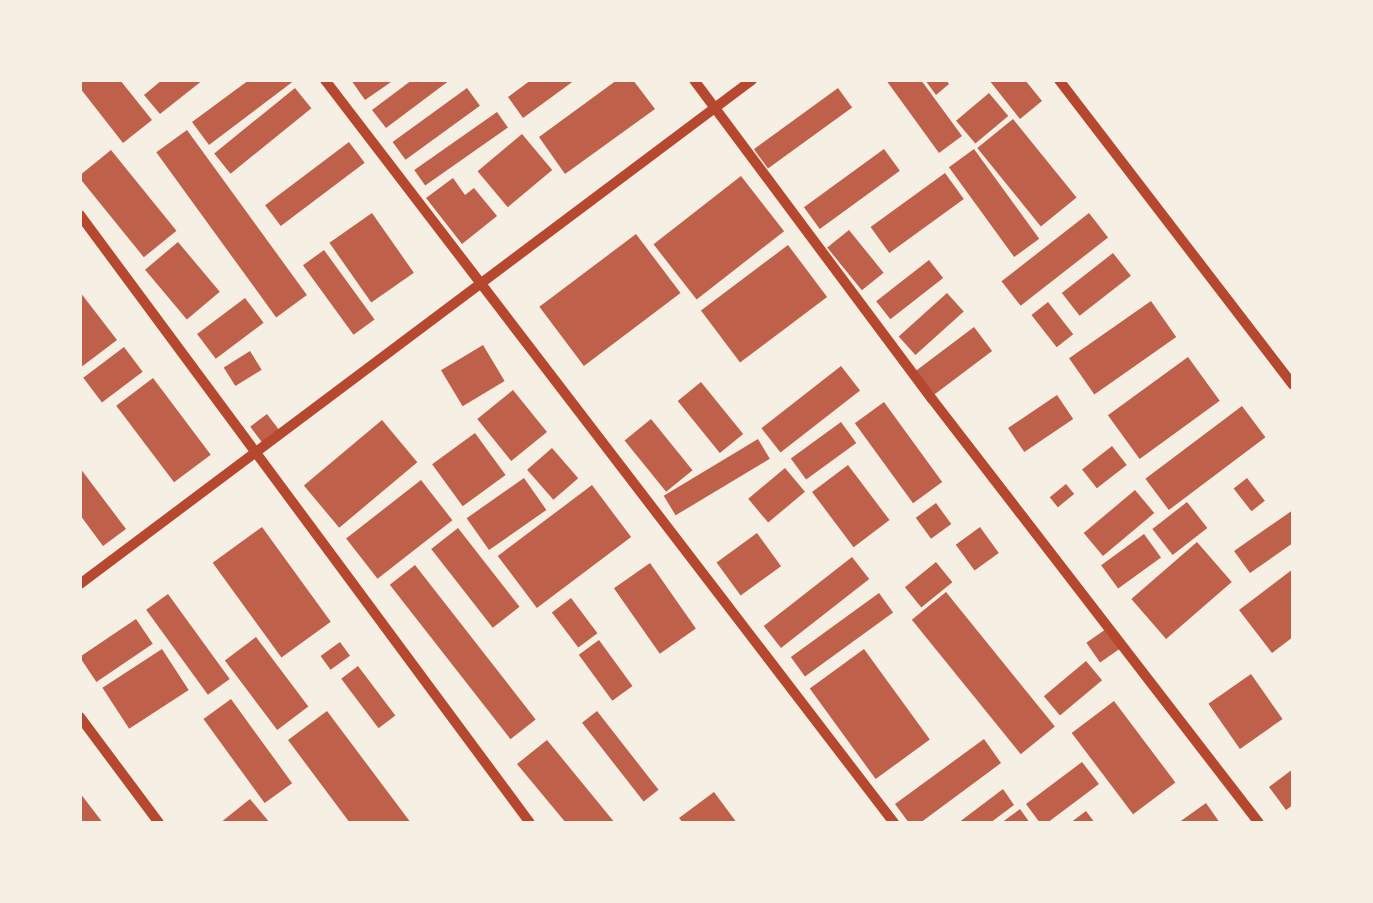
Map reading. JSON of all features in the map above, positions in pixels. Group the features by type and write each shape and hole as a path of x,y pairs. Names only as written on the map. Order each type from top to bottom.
{"street":[{"path":"326,80 894,823"},
{"path":"694,80 932,399 1259,823"},
{"path":"80,584 752,80"},
{"path":"1058,80 1293,385"},
{"path":"80,215 530,823"},
{"path":"80,717 159,823"}],"building":[{"path":"80,80 120,80 152,120 123,143 80,88"},
{"path":"162,80 203,80 160,114 144,95"},
{"path":"249,80 295,80 209,145 192,122"},
{"path":"351,80 394,80 365,100"},
{"path":"412,80 450,80 386,128 372,110"},
{"path":"531,80 575,80 523,118 508,97"},
{"path":"617,80 633,80 655,109 565,174 539,137"},
{"path":"886,80 921,80 962,136 939,153"},
{"path":"925,80 946,80 949,84 936,95"},
{"path":"989,80 1025,80 1042,101 1020,119"},
{"path":"295,88 311,108 231,174 214,153"},
{"path":"467,88 480,106 406,160 393,142"},
{"path":"838,88 852,107 768,169 754,149"},
{"path":"989,93 1008,116 975,144 956,121"},
{"path":"497,112 508,128 425,185 414,170"},
{"path":"1013,119 1077,197 1041,226 977,148"},
{"path":"187,130 307,295 276,317 156,152"},
{"path":"522,134 552,170 508,207 478,171"},
{"path":"349,142 365,163 281,226 265,205"},
{"path":"884,149 900,171 820,229 804,207"},
{"path":"974,149 1039,239 1014,257 949,167"},
{"path":"111,150 176,231 144,257 80,178"},
{"path":"945,173 964,199 889,253 871,227"},
{"path":"741,176 784,231 697,299 654,244"},
{"path":"453,178 465,195 474,188 497,216 462,244 426,198"},
{"path":"372,213 414,273 371,303 329,243"},
{"path":"1089,213 1108,237 1021,306 1002,281"},
{"path":"849,230 884,273 862,290 827,248"},
{"path":"636,234 681,293 584,366 539,307"},
{"path":"178,242 220,292 187,319 145,270"},
{"path":"788,245 827,297 740,363 701,311"},
{"path":"324,250 375,320 354,335 303,265"},
{"path":"1113,253 1131,276 1080,316 1062,293"},
{"path":"929,260 943,278 890,319 876,301"},
{"path":"80,292 117,340 80,368"},
{"path":"947,293 964,312 915,355 899,336"},
{"path":"245,298 264,323 216,359 197,334"},
{"path":"1151,301 1176,337 1094,394 1069,358"},
{"path":"1048,302 1073,334 1057,347 1031,315"},
{"path":"974,327 992,351 934,395 916,371"},
{"path":"483,345 505,381 463,406 441,370"},
{"path":"124,347 143,372 102,402 83,378"},
{"path":"250,351 262,370 235,386 224,367"},
{"path":"1188,357 1220,401 1140,459 1108,415"},
{"path":"841,366 860,390 780,453 761,428"},
{"path":"153,378 211,455 174,482 116,406"},
{"path":"701,382 743,434 720,453 678,401"},
{"path":"513,390 547,432 511,461 477,419"},
{"path":"1057,395 1073,419 1024,452 1008,428"},
{"path":"884,402 942,482 913,503 855,423"},
{"path":"1242,406 1265,437 1169,510 1145,479"},
{"path":"267,414 280,431 263,443 250,427"},
{"path":"651,419 693,470 666,492 625,440"},
{"path":"382,420 417,462 339,528 304,486"},
{"path":"841,422 856,443 806,479 791,458"},
{"path":"475,433 506,475 463,506 432,464"},
{"path":"758,439 770,459 676,515 664,496"},
{"path":"1112,446 1127,465 1097,488 1082,469"},
{"path":"552,448 578,478 553,500 527,470"},
{"path":"848,465 890,520 854,547 812,492"},
{"path":"80,468 126,529 103,546 80,515"},
{"path":"785,468 805,492 768,523 748,499"},
{"path":"524,478 546,510 489,550 467,518"},
{"path":"1247,478 1265,501 1251,511 1234,488"},
{"path":"421,480 452,520 378,579 346,538"},
{"path":"1066,484 1074,494 1058,507 1050,497"},
{"path":"592,485 631,537 537,608 498,556"},
{"path":"1135,490 1154,513 1103,556 1084,533"},
{"path":"1187,502 1207,528 1173,555 1152,529"},
{"path":"936,503 951,524 931,539 916,518"},
{"path":"1293,510 1293,543 1250,573 1234,551"},
{"path":"262,527 331,622 281,658 213,563"},
{"path":"980,527 999,553 975,571 956,545"},
{"path":"458,528 520,607 493,628 431,549"},
{"path":"757,533 781,566 741,596 717,562"},
{"path":"1144,534 1161,557 1118,589 1101,565"},
{"path":"1197,542 1232,582 1166,639 1131,599"},
{"path":"852,557 869,579 781,648 764,626"},
{"path":"936,562 952,582 921,607 905,587"},
{"path":"650,563 696,629 660,654 614,588"},
{"path":"415,565 536,719 510,739 390,585"},
{"path":"1293,569 1293,637 1272,653 1239,610"},
{"path":"946,592 1055,726 1021,754 912,620"},
{"path":"879,593 893,612 805,676 791,657"},
{"path":"168,594 230,679 208,695 146,610"},
{"path":"571,598 597,633 578,648 552,612"},
{"path":"136,619 153,644 96,682 80,657"},
{"path":"1106,629 1120,649 1100,662 1086,643"},
{"path":"256,637 308,706 277,730 225,660"},
{"path":"599,640 633,686 612,701 579,655"},
{"path":"340,642 350,656 331,670 321,656"},
{"path":"162,649 189,690 129,729 102,688"},
{"path":"864,649 930,740 876,779 810,688"},
{"path":"1086,661 1102,680 1060,716 1044,696"},
{"path":"358,666 395,716 379,728 341,679"},
{"path":"1251,674 1283,719 1240,749 1208,704"},
{"path":"231,699 292,783 265,803 203,719"},
{"path":"1114,701 1175,782 1133,814 1072,733"},
{"path":"327,711 411,823 350,823 288,740"},
{"path":"597,711 659,790 644,801 582,723"},
{"path":"984,739 1001,763 920,823 909,823 895,804"},
{"path":"547,740 615,823 566,823 517,764"},
{"path":"1082,762 1099,784 1047,823 1040,823 1026,804"},
{"path":"1293,769 1293,805 1286,810 1269,787"},
{"path":"1003,789 1014,805 990,823 958,823"},
{"path":"714,792 737,823 683,823 679,818"},
{"path":"80,793 103,823 80,823"},
{"path":"250,799 270,823 220,823"},
{"path":"1206,803 1220,823 1178,823"},
{"path":"1020,809 1030,823 1001,823"},
{"path":"1086,811 1095,823 1070,823"}]}
